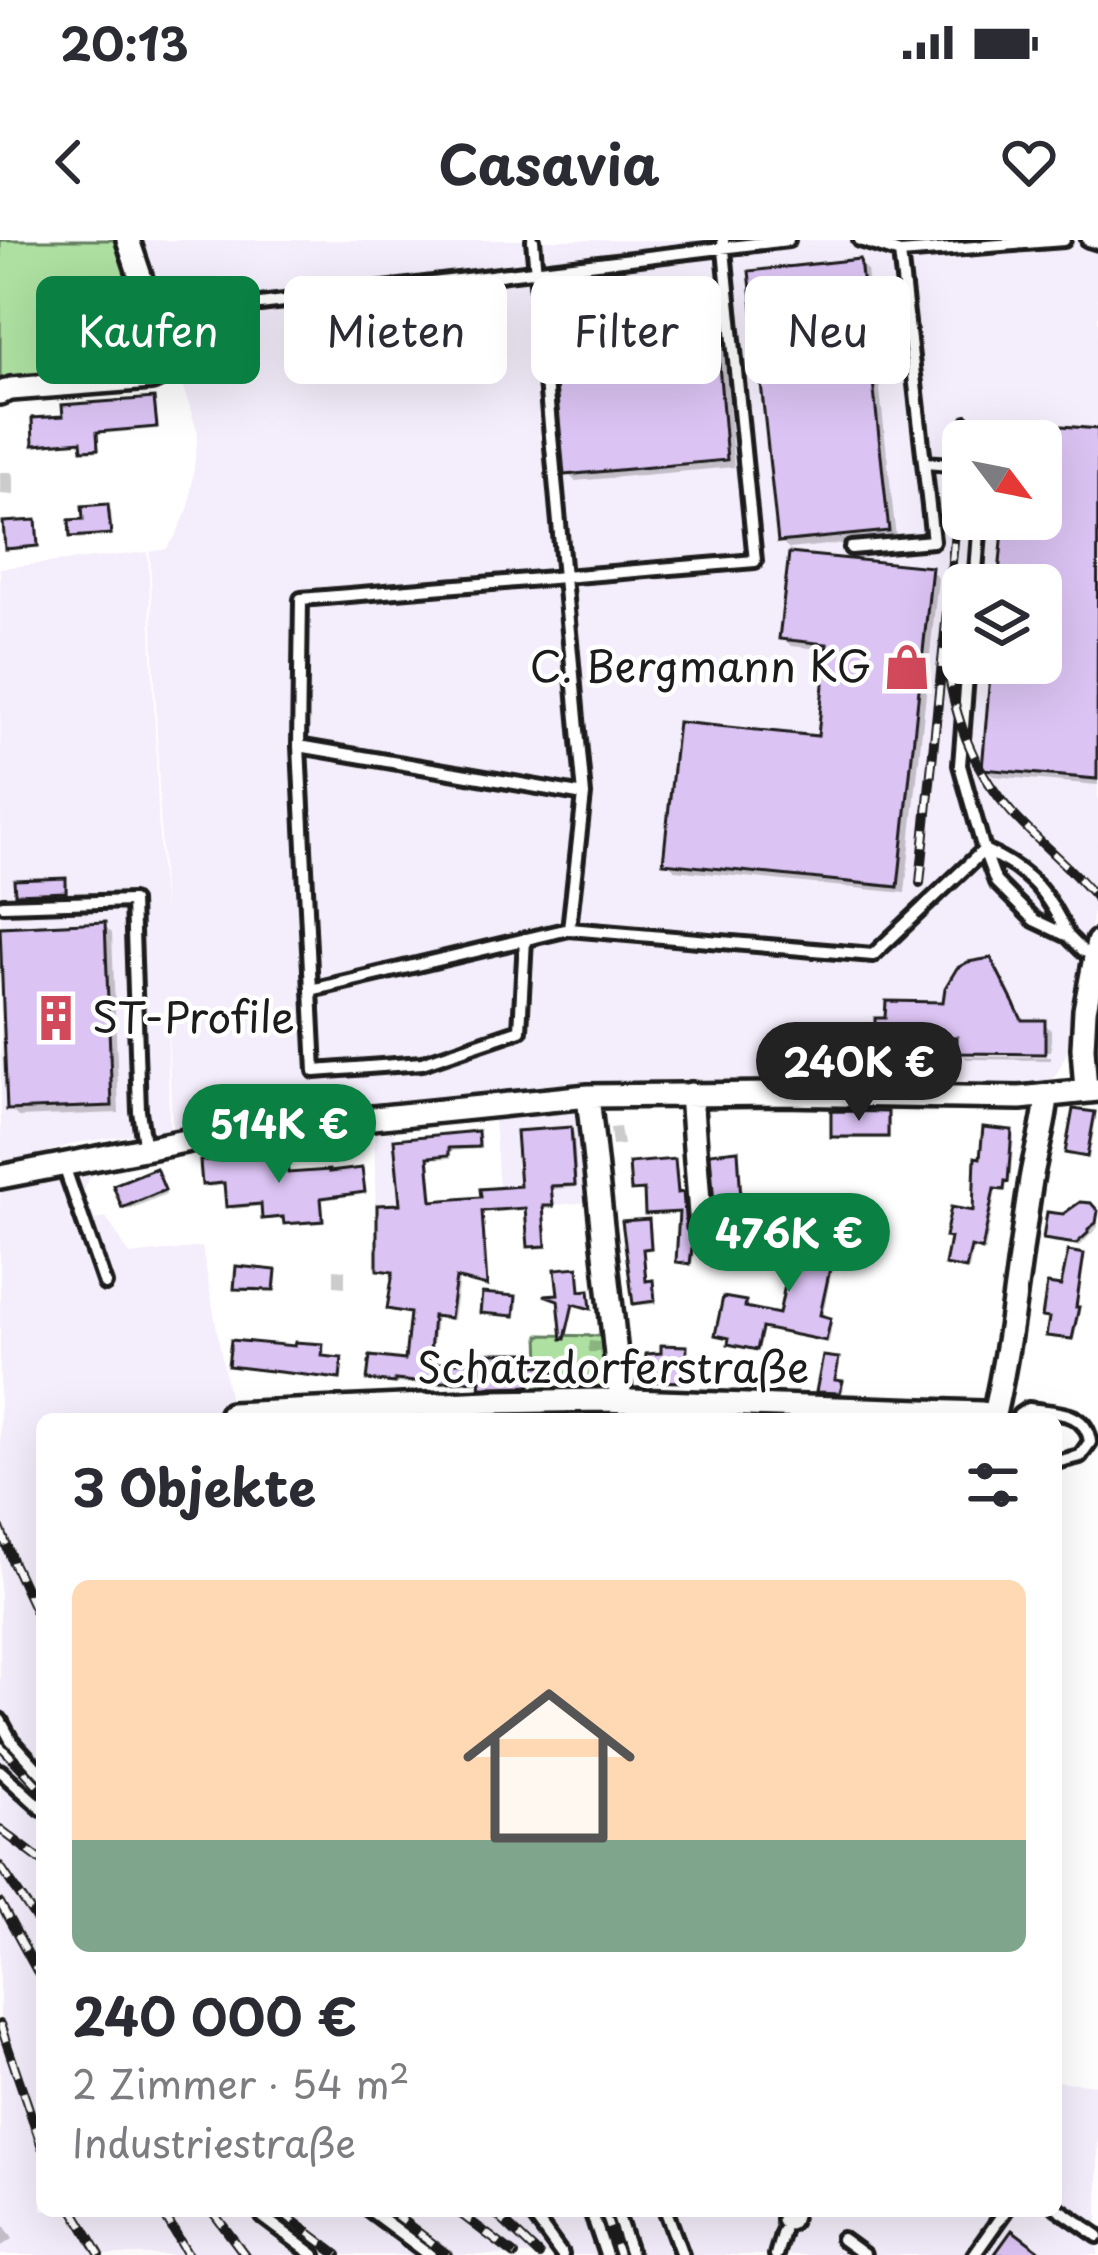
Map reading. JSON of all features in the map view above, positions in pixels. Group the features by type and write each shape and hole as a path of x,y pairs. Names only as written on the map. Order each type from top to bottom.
{"street":[{"path":"0,393 152,378 162,373 167,357 128,240"},
{"path":"0,1177 226,1133 588,1096 1020,1098 1092,1091 1085,1010 1097,948"},
{"path":"692,1094 701,1228"},
{"path":"995,1411 1047,1095"},
{"path":"588,1096 621,1401"},
{"name":"Schatzdorferstraße","path":"357,1413 489,1402 621,1401 786,1413 995,1411"}],"lane":[{"path":"533,240 584,795 568,929"},
{"path":"260,304 723,243 788,240"},
{"path":"860,240 900,254 1064,240"},
{"path":"1088,240 1098,243"},
{"path":"525,939 520,1030 422,1063 315,1071 299,746 301,599 755,561 723,243"},
{"path":"851,548 932,541 900,254"},
{"path":"925,463 942,464"},
{"path":"966,684 960,765 996,882 1034,920 1068,936"},
{"path":"299,746 584,795"},
{"path":"311,990 568,929 873,955 984,850"},
{"path":"984,850 1015,864 1052,903 1068,936 1083,951 1097,948"},
{"path":"3,905 131,901 139,1111 145,1150"},
{"path":"64,1166 105,1284"},
{"path":"1022,1413 1028,1408 1058,1413"},
{"path":"1062,1414 1076,1416 1088,1428 1090,1442 1080,1456 1062,1460"},
{"path":"0,1720 10,1740 36,1768"},
{"path":"0,1771 36,1804"},
{"path":"1062,2211 1098,2236"},
{"path":"263,2217 314,2255"},
{"path":"379,2217 430,2255"},
{"path":"534,2217 562,2255"},
{"path":"593,2217 606,2255"},
{"path":"618,2217 631,2255"},
{"path":"668,2217 682,2255"},
{"path":"974,2255 1001,2217"},
{"path":"776,2255 787,2220"},
{"path":"842,2239 864,2255"}],"shaded area":[{"path":"138,240 1098,240 1098,882 1070,1045 1057,1074 1035,1087 630,1083 508,1091 172,1128 167,1001 169,1129 76,1143 12,1163 1,1160 0,568 148,552 164,917 150,552 166,549 189,507 198,434 183,384 260,384 260,276 149,276"},
{"path":"575,1112 582,1117 590,1202 482,1211 487,1286 442,1275 377,1270 374,1134 394,1132 398,1171 429,1169 432,1201 480,1198 480,1189 499,1187 494,1120"},
{"path":"97,1170 84,1191 95,1220 106,1217 130,1255 202,1247 232,1413 36,1413 36,2217 780,2217 779,2223 790,2236 795,2217 1062,2217 1062,2082 1098,2085 1098,2255 0,2255 0,1192"}],"green space":[{"path":"0,240 116,240 127,276 36,276 36,378 0,380"},
{"path":"539,1335 603,1336 607,1387 541,1392"}],"building":[{"path":"860,259 862,276 750,276 749,271"},
{"path":"556,384 721,384 727,460 564,475"},
{"path":"761,384 873,384 889,531 778,542"},
{"path":"154,398 157,427 97,432 98,449 82,450 81,441 33,445 32,418 63,416 62,405"},
{"path":"1062,426 1098,429 1097,779 982,769 989,684 1062,684 1062,564 1000,564 1002,540 1062,540"},
{"path":"108,504 111,534 70,537 69,520 83,519 82,506"},
{"path":"36,520 38,546 5,549 3,522"},
{"path":"789,553 932,567 898,887 663,863 678,722 818,736 827,644 779,639"},
{"path":"66,878 66,892 15,894 14,880"},
{"name":"ST-Profile","path":"105,922 112,1106 7,1110 0,927"},
{"path":"991,958 1022,1020 1045,1020 1045,1054 957,1053 957,1037 875,1036 875,1018 885,1018 886,1001 943,1002 957,968"},
{"path":"1073,1109 1095,1112 1087,1157 1065,1153"},
{"path":"831,1111 888,1112 888,1137 831,1137"},
{"path":"571,1127 575,1185 551,1186 553,1206 543,1206 546,1246 528,1247 525,1208 482,1211 487,1286 456,1278 450,1318 433,1316 429,1364 481,1360 481,1353 530,1353 530,1366 553,1365 554,1379 530,1381 530,1386 485,1387 480,1387 481,1380 367,1380 370,1356 405,1360 410,1313 387,1309 393,1272 377,1270 377,1205 400,1204 394,1139 478,1131 479,1147 449,1148 449,1155 428,1157 432,1201 481,1197 480,1189 520,1186 516,1131"},
{"path":"983,1127 1012,1130 1008,1182 1004,1190 994,1189 982,1250 971,1247 966,1269 945,1265 951,1207 973,1211 975,1157 980,1158"},
{"path":"738,1150 741,1200 734,1201 736,1227 716,1228 710,1153"},
{"path":"286,1153 288,1173 362,1168 365,1192 321,1198 323,1221 284,1224 283,1217 262,1219 261,1204 226,1207 224,1183 202,1185 200,1161"},
{"path":"675,1159 686,1229 693,1240 690,1264 676,1262 679,1212 645,1214 644,1190 631,1191 629,1163"},
{"path":"156,1168 165,1190 122,1208 113,1185"},
{"path":"1080,1202 1091,1203 1098,1211 1088,1233 1076,1244 1043,1239 1047,1212 1063,1214"},
{"path":"803,1218 839,1226 820,1315 831,1318 826,1341 762,1328 757,1350 728,1344 729,1338 715,1335 723,1297 779,1314"},
{"path":"649,1219 651,1248 643,1249 646,1281 653,1280 655,1301 633,1304 622,1221"},
{"path":"1068,1251 1084,1254 1072,1339 1046,1336 1049,1318 1042,1317 1047,1284 1061,1286"},
{"path":"236,1266 276,1270 274,1290 234,1289"},
{"path":"578,1267 580,1291 589,1290 591,1309 573,1304 562,1339 558,1300 544,1295 558,1294 555,1269"},
{"path":"482,1293 516,1296 514,1316 480,1313"},
{"path":"231,1340 323,1344 322,1356 342,1358 340,1379 228,1366"},
{"path":"661,1345 687,1346 686,1382 645,1381 646,1354 661,1353"},
{"path":"823,1356 839,1358 835,1380 843,1381 840,1393 816,1392"},
{"path":"1012,2230 1045,2255 994,2255"}],"railway":[{"path":"920,883 954,540"},
{"path":"951,684 962,728 988,781 1012,813 1098,900"},
{"path":"0,1528 36,1612"},
{"path":"0,1745 36,1784"},
{"path":"0,1829 36,1856"},
{"path":"0,1866 36,1919"},
{"path":"0,1903 36,1969"},
{"path":"0,2024 36,2129"},
{"path":"78,2217 100,2255"},
{"path":"166,2217 188,2255"},
{"path":"216,2217 245,2255"},
{"path":"288,2217 338,2255"},
{"path":"398,2217 448,2255"},
{"path":"465,2217 515,2255"},
{"path":"499,2217 539,2255"},
{"path":"606,2217 619,2255"}],"place":[{"name":"C. Bergmann KG","path":"907,667"},
{"name":"ST-Profile","path":"56,1018"}]}
